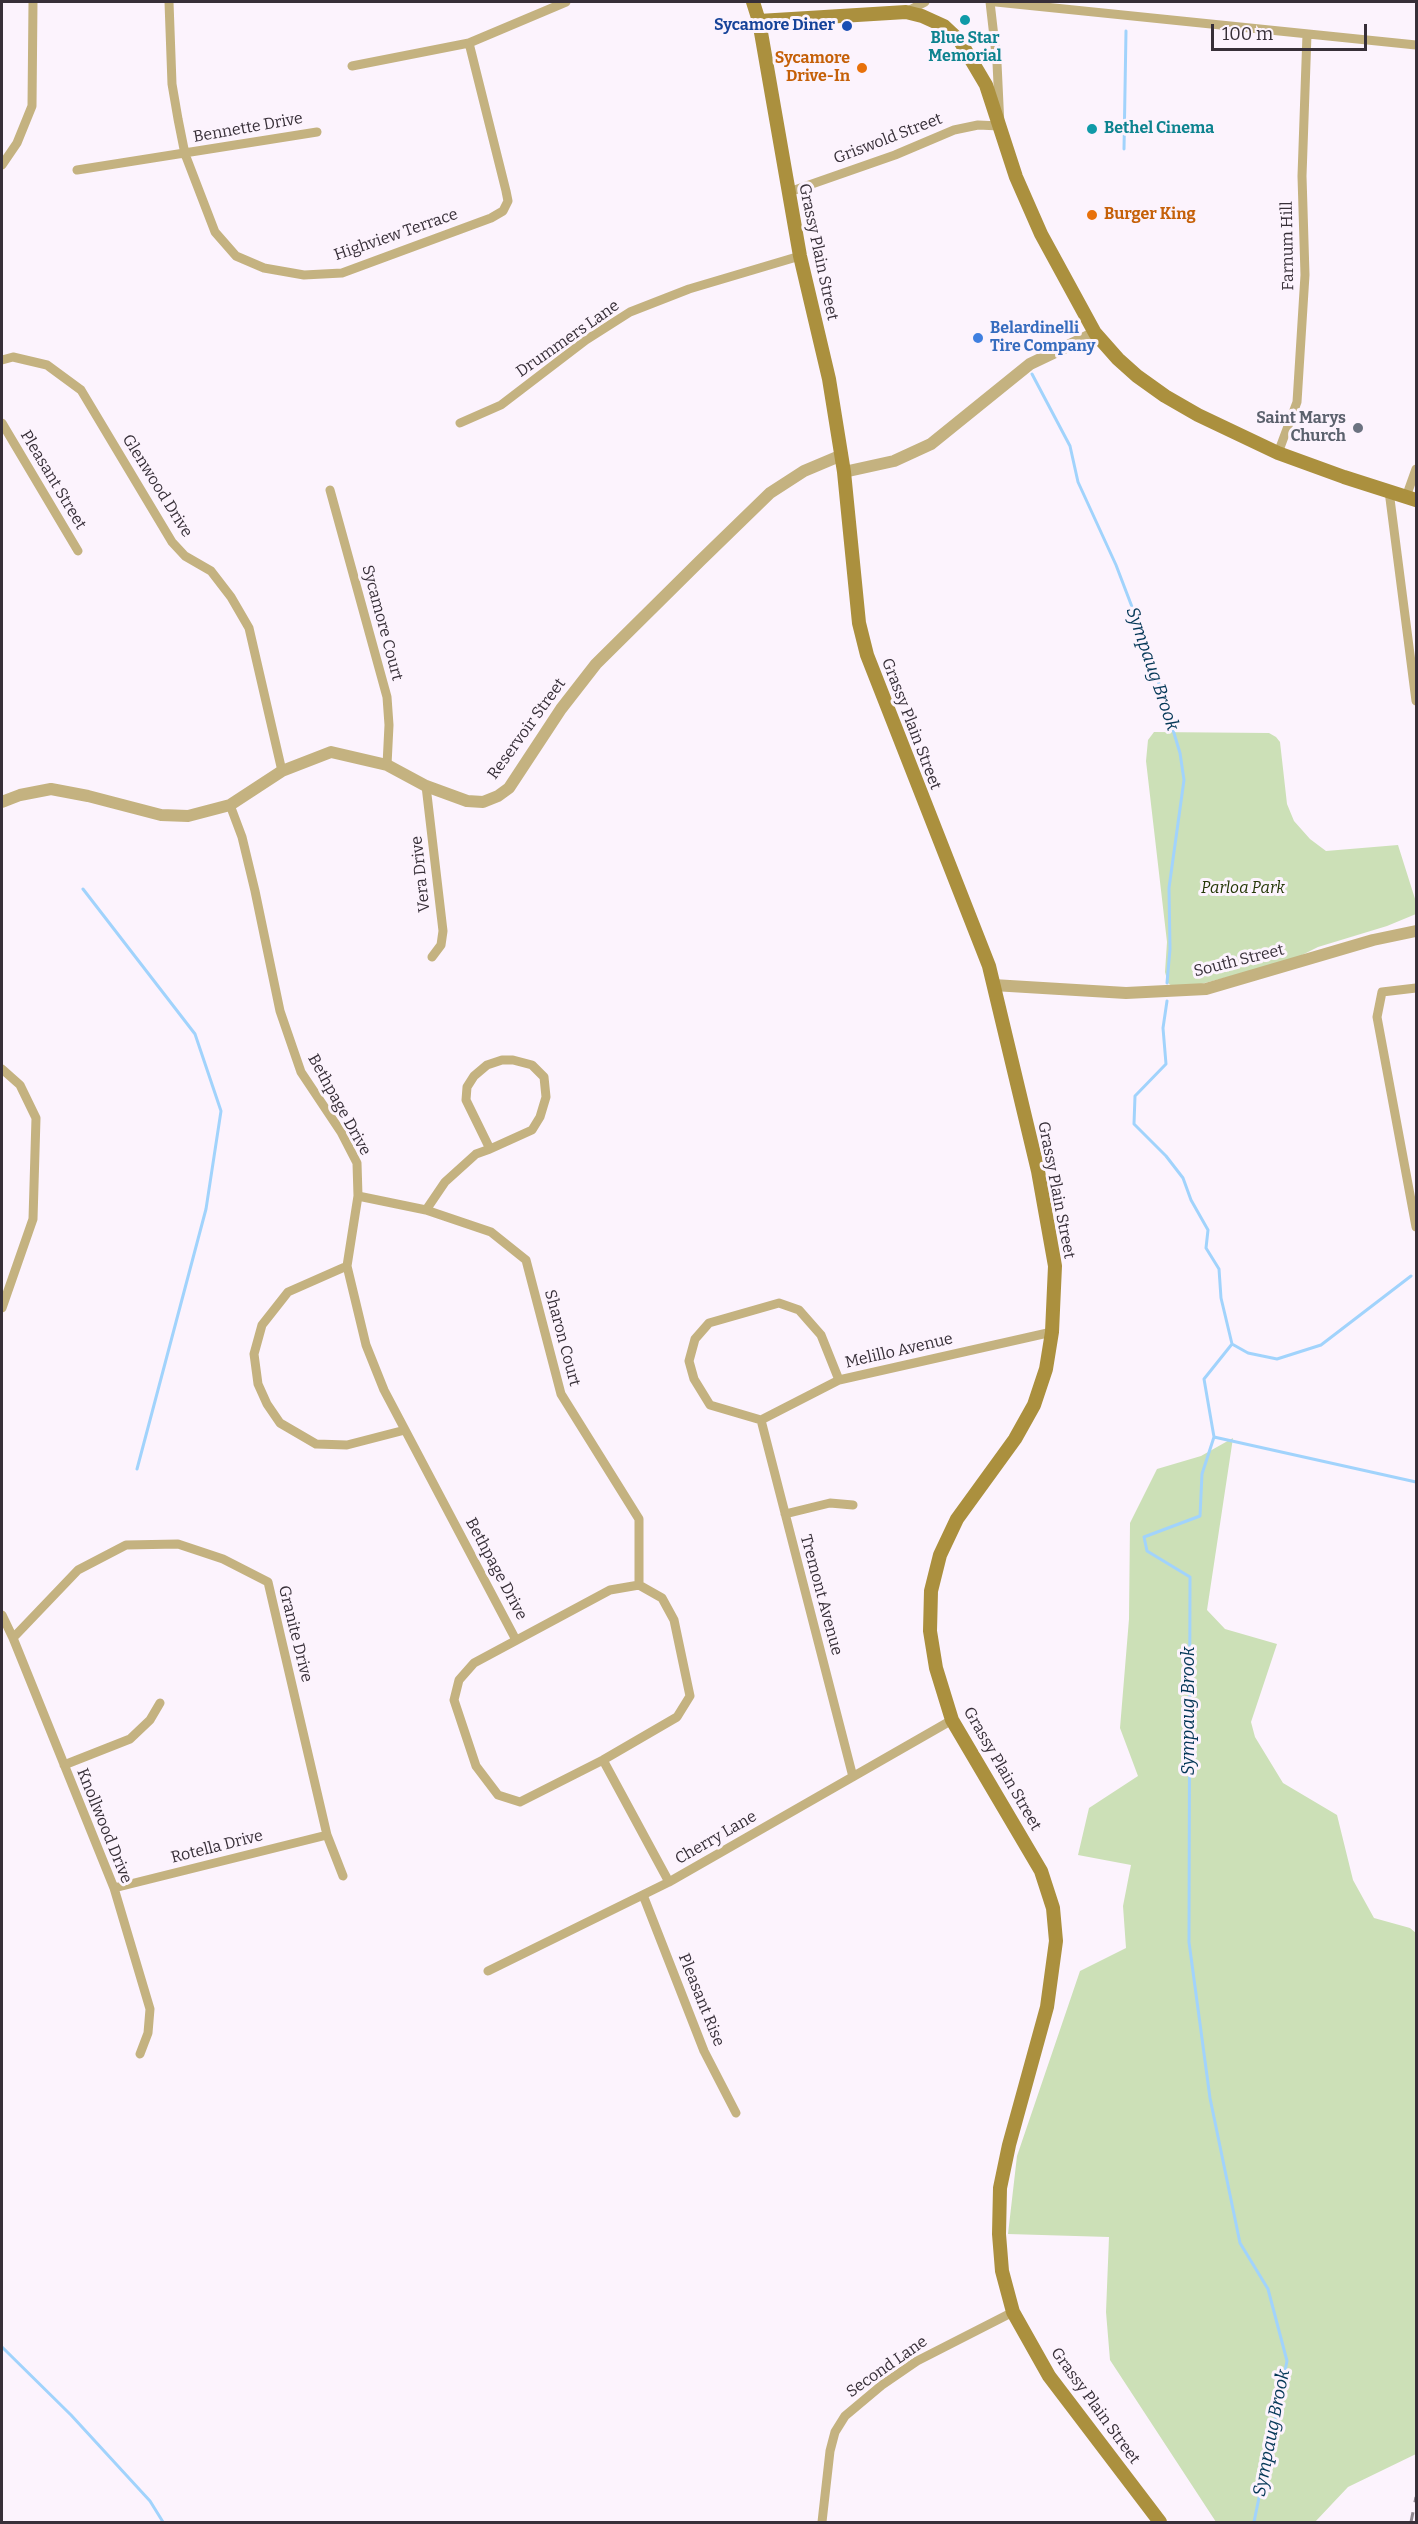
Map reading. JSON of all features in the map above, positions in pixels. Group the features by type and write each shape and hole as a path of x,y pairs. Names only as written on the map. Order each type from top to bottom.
{"main road":[{"name":"Grassy Plain Street","path":"753,2 759,21 800,256 829,379 842,455 854,583 867,655 988,966 1048,1221 1054,1266 1052,1332 1046,1368 1034,1405 1015,1439 957,1520 940,1555 931,1591 930,1631 936,1668 952,1720 1041,1871 1053,1908 1056,1941 1047,2007 1009,2145 1000,2188 999,2234 1002,2271 1013,2312 1049,2376 1160,2523"},
{"path":"759,21 906,12 944,26 960,41 986,85 1017,177 1041,234 1095,333 1137,376 1197,415 1278,453 1411,498"}],"street":[{"path":"2,165 17,143 32,106 33,2"},
{"name":"Highview Terrace","path":"169,2 172,84 185,154 215,232 237,256 264,268 304,275 342,273 491,218 503,211 508,201 469,43"},
{"path":"352,66 469,43 566,2"},
{"path":"906,12 925,2"},
{"path":"990,2 997,63 1000,126"},
{"path":"996,2 1044,4 1416,45"},
{"name":"Farnum Hill","path":"1278,453 1297,402 1305,275 1302,176 1307,34"},
{"name":"Griswold Street","path":"789,192 895,155 954,130 978,126 1000,126"},
{"name":"Bennette Drive","path":"77,170 317,132"},
{"name":"Drummers Lane","path":"460,423 501,405 586,340 630,312 689,289 800,256"},
{"path":"844,472 894,460 931,444 1030,364 1095,333"},
{"name":"Glenwood Drive","path":"2,360 13,357 46,365 81,390 172,542 185,556 211,571 231,597 249,628 282,771"},
{"name":"Pleasant Street","path":"2,423 78,551"},
{"name":"Reservoir Street","path":"2,802 20,795 51,789 161,815 188,816 231,805 282,771 331,752 387,765 426,786 467,801 483,802 498,796 509,788 561,709 596,664 770,493 804,471 842,455"},
{"path":"1411,498 1416,469"},
{"name":"Sycamore Court","path":"330,490 387,698 389,725 387,765"},
{"path":"1389,491 1416,701"},
{"name":"Vera Drive","path":"426,786 443,931 441,945 432,957"},
{"name":"Bethpage Drive","path":"231,805 242,837 255,891 280,1011 301,1072 341,1132 357,1162 358,1196 347,1266 366,1345 384,1390 516,1640"},
{"name":"South Street","path":"993,985 1126,993 1206,988 1373,940 1416,931"},
{"path":"1416,988 1382,992 1377,1017 1416,1227"},
{"path":"426,1210 445,1182 476,1155 490,1149 532,1130 540,1117 546,1097 544,1077 532,1065 513,1059 487,1065 474,1076 467,1087 466,1100 490,1149"},
{"path":"2,1069 20,1085 36,1118 33,1219 2,1308"},
{"name":"Sharon Court","path":"358,1196 426,1210 490,1232 526,1260 561,1394 639,1519 639,1586"},
{"path":"347,1266 288,1292 262,1325 254,1354 258,1384 267,1404 280,1423 316,1444 347,1445 405,1430"},
{"path":"761,1420 710,1406 694,1379 689,1361 695,1339 709,1323 779,1303 799,1310 821,1335 839,1380"},
{"name":"Melillo Avenue","path":"761,1420 839,1380 1052,1332"},
{"name":"Tremont Avenue","path":"761,1420 853,1777"},
{"path":"785,1514 830,1503 853,1505"},
{"name":"Granite Drive","path":"14,1638 78,1570 126,1545 178,1544 223,1559 268,1582 327,1835 342,1876"},
{"path":"639,1586 662,1598 674,1620 690,1696 677,1717 603,1760 520,1802 498,1795 476,1766 454,1700 459,1680 474,1663 610,1590 639,1586"},
{"name":"Knollwood Drive","path":"2,1615 14,1638 114,1888 150,2009 148,2033 140,2054"},
{"path":"64,1766 130,1738 150,1720 160,1703"},
{"name":"Cherry Lane","path":"488,1971 669,1882 952,1720"},
{"path":"603,1760 669,1882"},
{"name":"Rotella Drive","path":"114,1888 327,1835"},
{"name":"Pleasant Rise","path":"643,1895 704,2051 736,2113"},
{"name":"Second Lane","path":"822,2523 830,2451 835,2432 845,2416 882,2385 917,2361 1013,2312"}],"green space":[{"name":"Parloa Park","path":"1154,732 1269,733 1276,737 1280,742 1287,804 1294,821 1310,839 1326,851 1398,845 1416,902 1416,914 1387,926 1318,947 1292,960 1201,984 1173,987 1168,983 1165,972 1167,942 1146,761 1148,740"},
{"path":"1233,1438 1207,1610 1225,1629 1277,1644 1251,1722 1255,1737 1283,1783 1337,1815 1353,1880 1374,1918 1410,1928 1416,1933 1416,2454 1348,2487 1315,2522 1216,2522 1110,2360 1106,2312 1109,2237 1008,2234 1017,2156 1080,1971 1126,1948 1123,1906 1131,1865 1078,1855 1089,1808 1138,1776 1120,1728 1129,1619 1130,1523 1157,1469 1201,1456"}],"waterway":[{"name":"Sympaug Brook","path":"1124,149 1126,31"},
{"name":"Sympaug Brook","path":"1032,374 1070,446 1078,482 1116,565 1150,654 1180,753 1184,780 1169,888 1170,949 1167,983"},
{"path":"83,889 195,1034 221,1111 206,1209 137,1469"},
{"name":"Sympaug Brook","path":"1167,1001 1163,1028 1166,1064 1135,1096 1134,1124 1166,1156 1183,1178 1191,1200 1208,1230 1206,1248 1219,1269 1221,1298 1232,1344 1204,1379 1214,1437 1202,1474 1200,1516 1144,1537 1147,1551 1190,1577 1189,1942 1210,2098 1240,2243 1268,2289 1287,2361 1254,2522"},
{"path":"1232,1344 1248,1353 1277,1359 1321,1345 1411,1276"},
{"path":"1214,1437 1416,1482"},
{"path":"2,2347 71,2415 150,2501 163,2522"}],"railway":[{"path":"1411,2522 1416,2497"}],"place":[{"name":"Blue Star Memorial","path":"965,20"},
{"name":"Sycamore Diner","path":"847,26"},
{"name":"Sycamore Drive-In","path":"862,68"},
{"name":"Bethel Cinema","path":"1092,129"},
{"name":"Burger King","path":"1092,215"},
{"name":"Belardinelli Tire Company","path":"978,338"},
{"name":"Saint Marys Church","path":"1358,428"}]}
